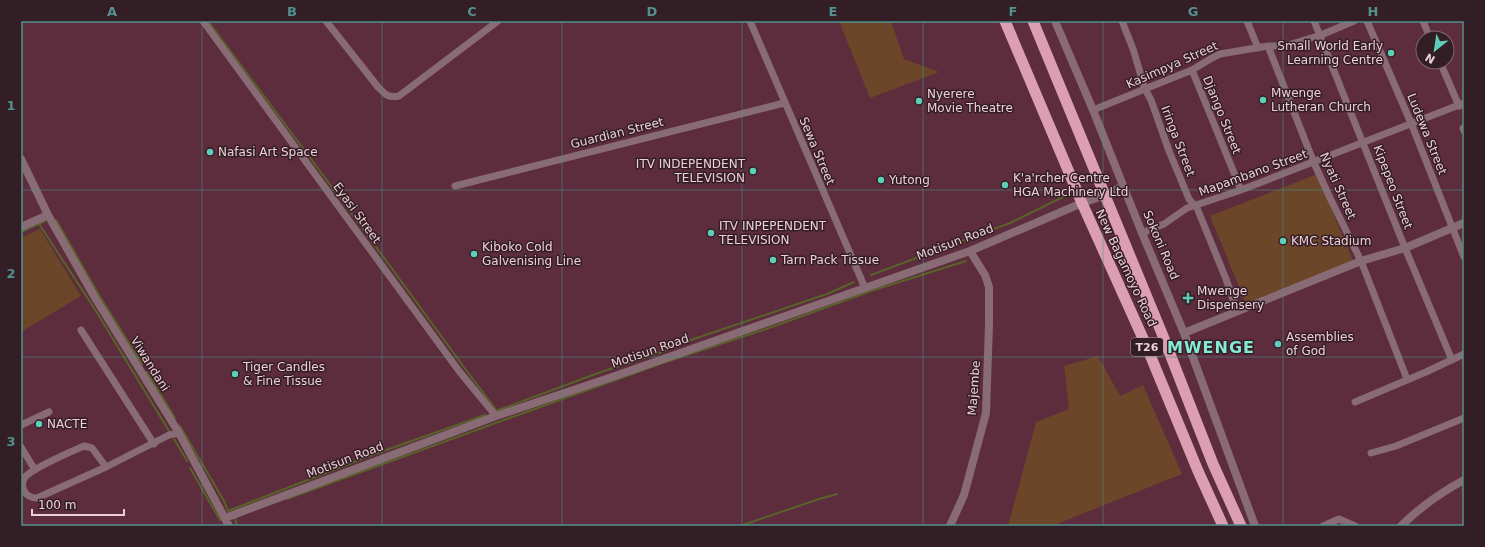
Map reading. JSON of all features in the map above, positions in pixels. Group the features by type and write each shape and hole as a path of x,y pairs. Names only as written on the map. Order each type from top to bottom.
{"highway":[{"name":"New Bagamoyo Road","path":"1005,21 1082,203 1146,345 1198,471 1223,526"},
{"name":"New Bagamoyo Road","path":"1033,21 1106,195 1224,489 1241,526"}],"street":[{"name":"Eyasi Street","path":"203,21 459,371 496,416"},
{"path":"326,21 378,87 392,98 399,96 498,21"},
{"name":"Sewa Street","path":"750,21 784,103 865,288"},
{"name":"Sokoni Road","path":"1055,21 1184,333 1255,526"},
{"name":"Iringa Street","path":"1122,21 1166,143 1189,199 1196,206 1226,279 1237,311"},
{"path":"1247,21 1258,48"},
{"name":"Kipepeo Street","path":"1314,21 1364,142 1405,248 1452,360"},
{"name":"Kasimpya Street","path":"1093,110 1192,70 1220,54 1268,46 1285,46 1321,36 1354,21"},
{"name":"Ludewa Street","path":"1367,21 1411,123 1464,257"},
{"name":"Nyati Street","path":"1268,46 1314,162 1361,261 1407,379"},
{"name":"Django Street","path":"1192,70 1241,190"},
{"path":"1444,70 1461,104"},
{"name":"Guardian Street","path":"455,186 784,103"},
{"name":"Mapambano Street","path":"1142,233 1164,224 1184,209 1241,190 1461,104"},
{"name":"Viwandani","path":"21,159 48,215 94,296 179,433 229,526"},
{"name":"Motisun Road","path":"225,518 496,416 970,251 1082,203 1106,195 1124,186"},
{"path":"21,227 48,215"},
{"path":"1184,333 1361,261 1405,248 1453,227 1464,224"},
{"name":"Majembe","path":"950,526 964,495 986,413 989,287 988,281 970,251"},
{"path":"81,330 154,444"},
{"path":"1355,402 1464,354"},
{"path":"21,425 49,412"},
{"path":"1371,453 1396,446 1464,418"},
{"path":"106,467 92,448 84,446 35,470 24,479 23,487 26,494 37,498 106,467 170,435 179,433"},
{"path":"21,447 35,470"},
{"path":"1401,526 1434,497 1464,480"},
{"path":"1323,526 1339,519 1355,526"}],"shaded area":[{"path":"839,21 894,21 892,24 904,59 939,72 870,98"},
{"name":"KMC Stadium","path":"1317,174 1353,261 1246,304 1210,216"},
{"path":"40,229 81,296 21,332 21,238"},
{"path":"1098,356 1120,396 1143,385 1182,474 1052,526 1008,526 1036,422 1069,409 1064,366"}],"waterway":[{"path":"208,21 497,411"},
{"path":"871,275 1010,223 1069,194"},
{"path":"56,220 99,295 142,364"},
{"path":"21,232 45,221"},
{"path":"39,224 96,311 169,431"},
{"path":"287,499 660,364 769,328 874,290 966,261"},
{"path":"496,411 601,372 662,352 676,345 827,294 854,282"},
{"path":"147,372 175,418"},
{"path":"180,426 224,501 228,511 372,455 485,415"},
{"path":"174,439 187,461"},
{"path":"190,468 220,520"},
{"path":"740,526 837,494"},
{"path":"236,518 234,518 238,526"}],"place":[{"name":"Small World Early Learning Centre","path":"1391,53"},
{"name":"Mwenge Lutheran Church","path":"1263,100"},
{"name":"Nyerere Movie Theatre","path":"919,101"},
{"name":"Nafasi Art Space","path":"210,152"},
{"name":"ITV INDEPENDENT TELEVISION","path":"753,171"},
{"name":"Yutong","path":"881,180"},
{"name":"K'a'rcher Centre HGA Machinery Ltd","path":"1005,185"},
{"name":"ITV INPEPENDENT TELEVISION","path":"711,233"},
{"name":"KMC Stadium","path":"1283,241"},
{"name":"Kiboko Cold Galvenising Line","path":"474,254"},
{"name":"Tarn Pack Tissue","path":"773,260"},
{"name":"Mwenge Dispensery","path":"1188,298"},
{"name":"Assemblies of God","path":"1278,344"},
{"name":"Tiger Candles & Fine Tissue","path":"235,374"},
{"name":"NACTE","path":"39,424"}],"district":[{"name":"MWENGE","path":"1211,347"}]}
